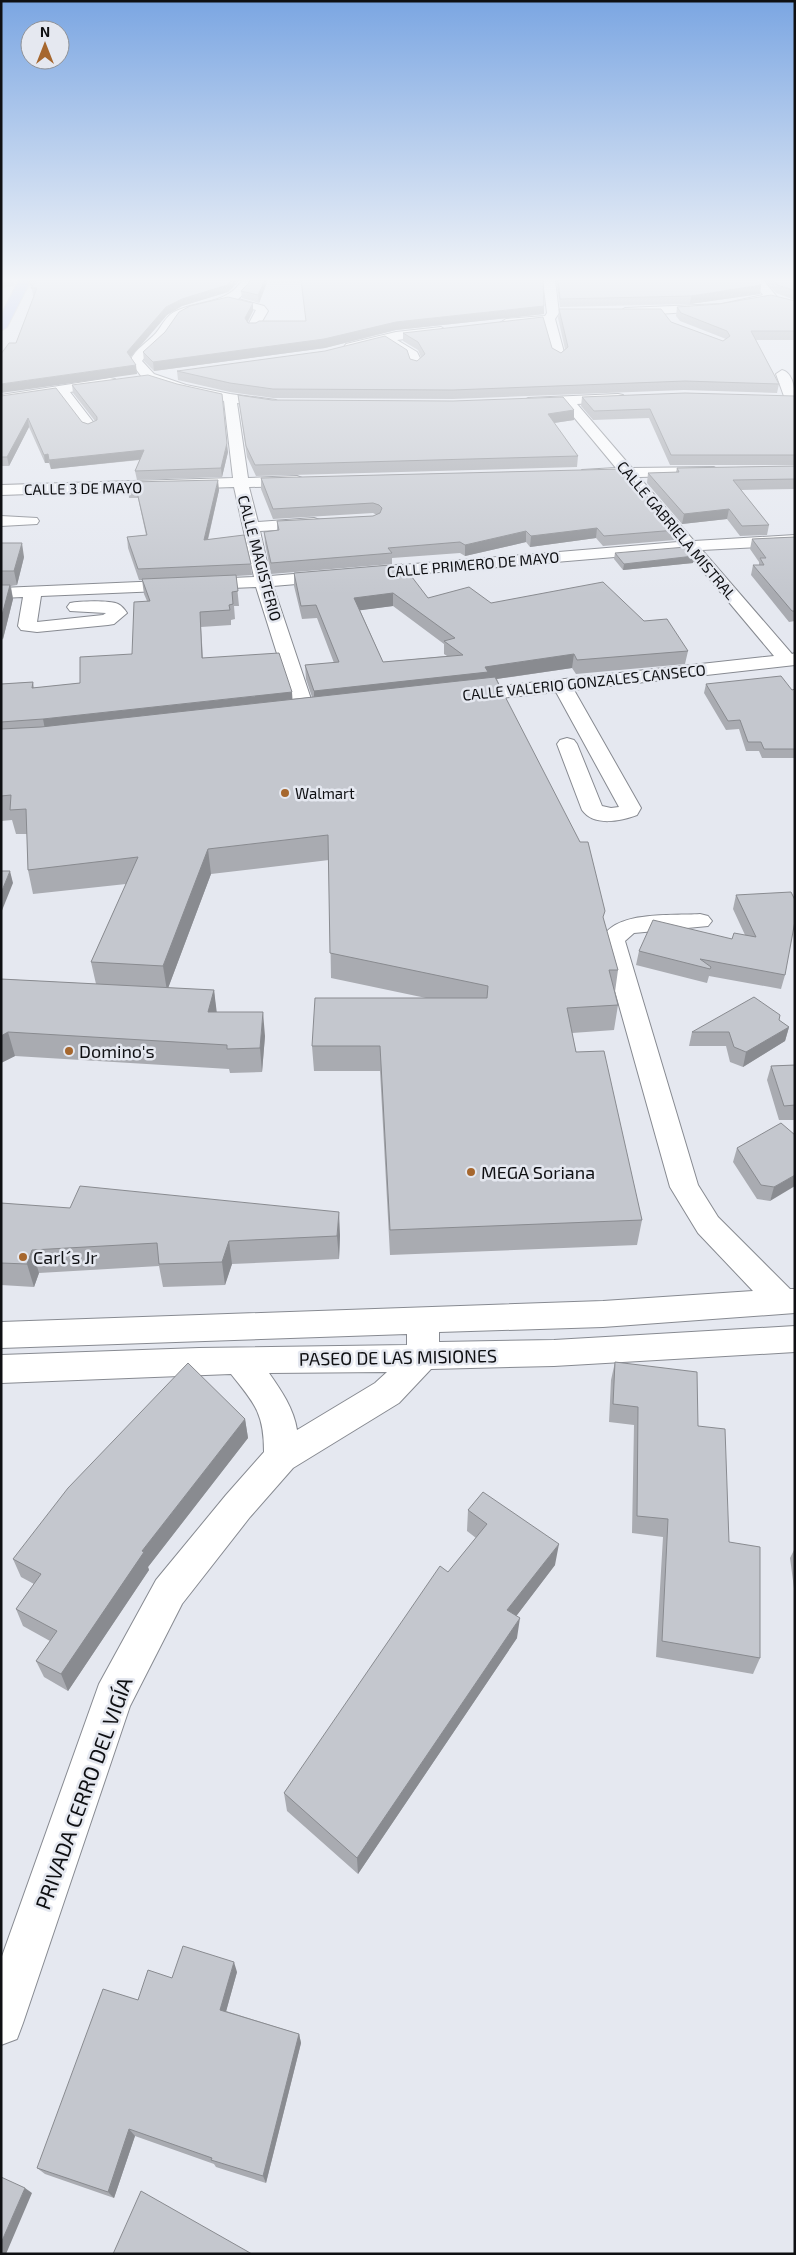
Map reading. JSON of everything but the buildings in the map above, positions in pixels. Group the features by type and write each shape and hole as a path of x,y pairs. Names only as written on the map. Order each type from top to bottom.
{"street":[{"path":"1,401 16,396 87,385"},
{"path":"174,385 230,398 291,404"},
{"path":"773,399 793,399 787,385"},
{"path":"61,389 90,427"},
{"path":"1,395 33,393"},
{"name":"CALLE MAGISTERIO","path":"230,398 241,483 263,582 306,714"},
{"path":"510,403 628,398"},
{"name":"CALLE GABRIELA MISTRAL","path":"567,401 690,546 791,659"},
{"path":"568,474 726,470"},
{"name":"CALLE 3 DE MAYO","path":"1,490 310,481"},
{"path":"1,521 31,521"},
{"path":"251,527 326,523"},
{"name":"CALLE PRIMERO DE MAYO","path":"1,593 32,600 690,546 795,540"},
{"name":"CALLE VALERIO GONZALES CANSECO","path":"444,698 791,659"},
{"path":"562,685 630,808 629,810 612,816 594,810 567,744"},
{"path":"287,716 326,711"},
{"path":"700,921 628,926 615,935 613,941 684,1187 708,1225 789,1302"},
{"name":"PASEO DE LAS MISIONES","path":"1,1335 603,1314 789,1302"},
{"path":"670,1309 682,1346"},
{"path":"423,1320 423,1356"},
{"name":"PASEO DE LAS MISIONES","path":"1,1369 238,1360 413,1358 423,1356 554,1353 795,1339"},
{"name":"PRIVADA CERRO DEL VIGÍA","path":"1,2022 113,1698 169,1592 238,1506 281,1458 387,1393 423,1356"},
{"path":"238,1360 259,1385 272,1405 280,1424 281,1458"}],"place":[{"name":"Walmart","path":"285,793"},
{"name":"Domino's","path":"69,1051"},
{"name":"MEGA Soriana","path":"471,1172"},
{"name":"Carl´s Jr","path":"23,1257"}]}
